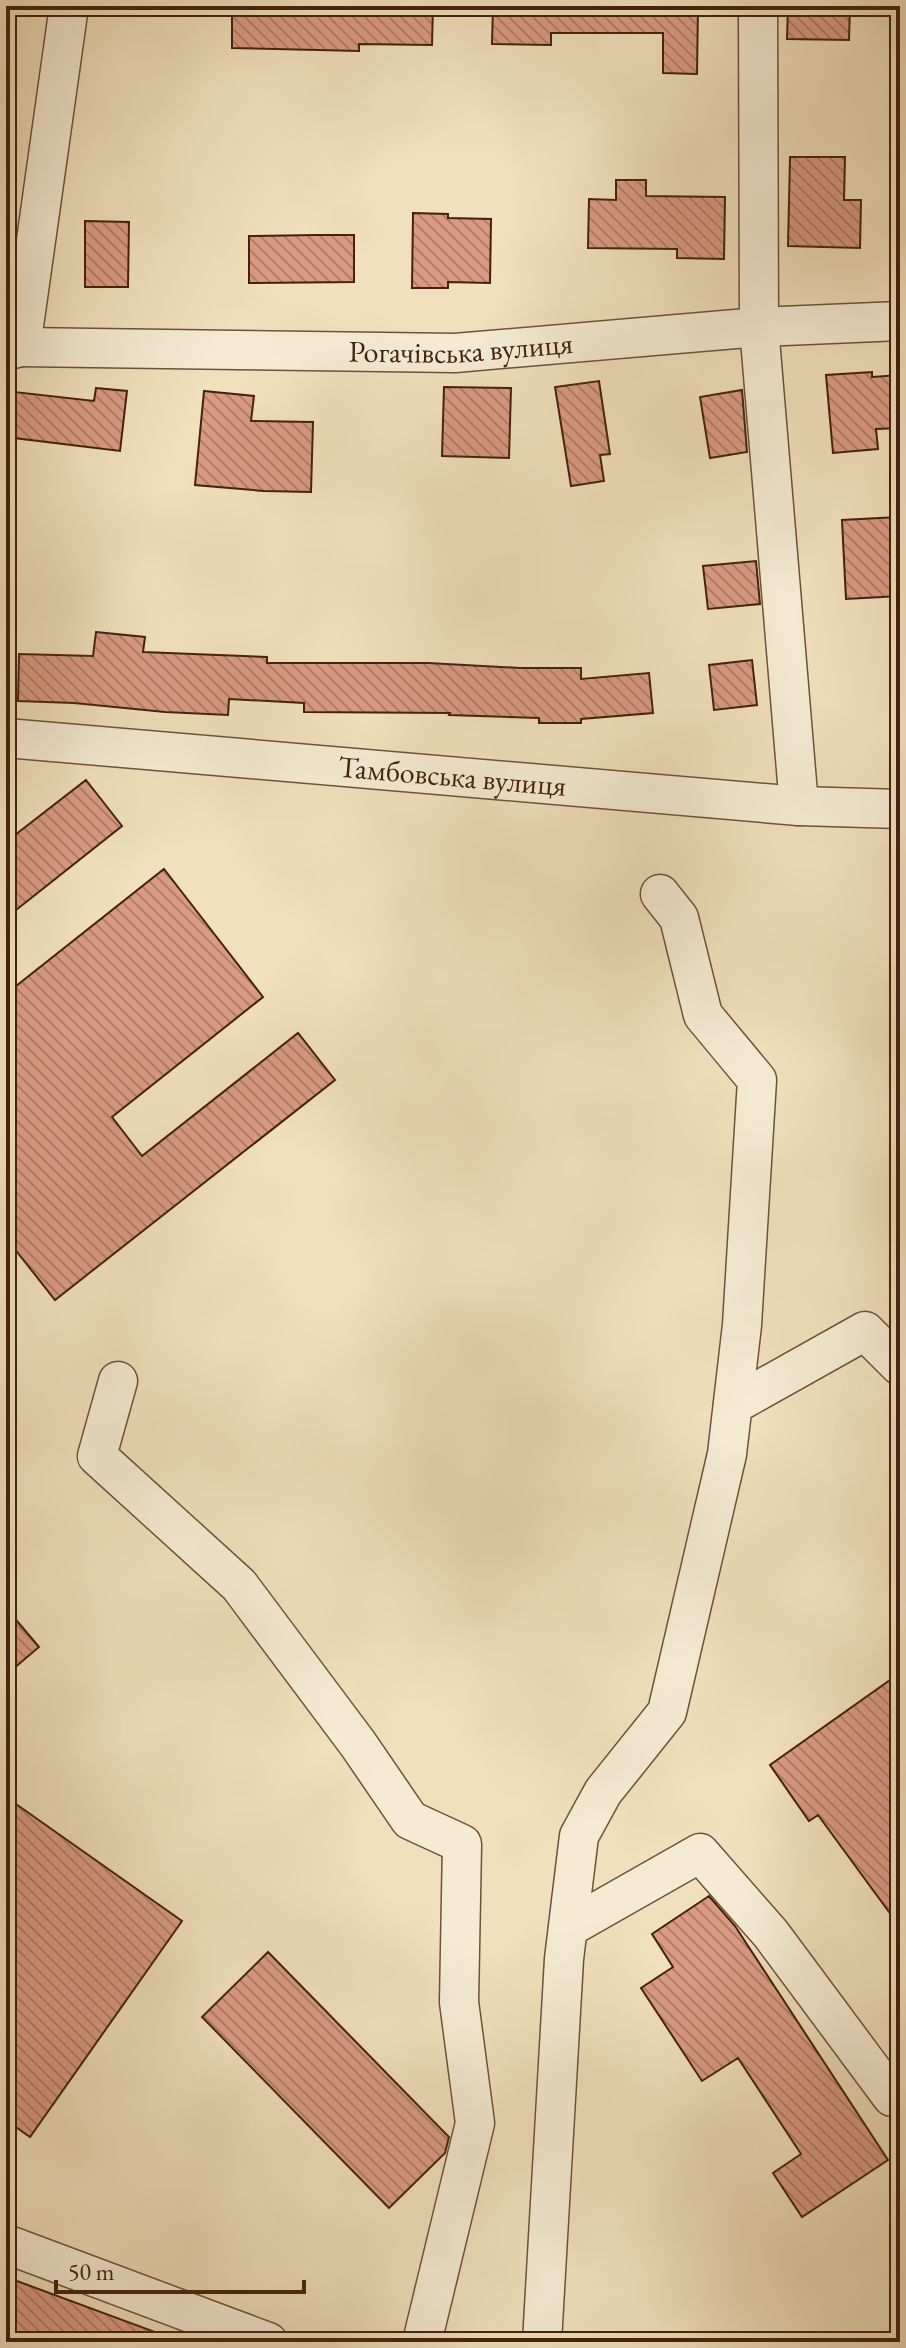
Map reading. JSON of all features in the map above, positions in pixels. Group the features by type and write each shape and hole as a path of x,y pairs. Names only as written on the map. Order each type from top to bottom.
{"street":[{"path":"14,349 69,6"},
{"path":"758,6 759,327 799,806"},
{"name":"Рогачівська вулиця","path":"14,349 455,353 759,327 900,321"},
{"name":"Тамбовська вулиця","path":"6,738 799,806 900,809"},
{"path":"542,2342 562,1990 579,1836 603,1792 667,1712 727,1454 744,1293 757,1080 703,1015 679,918 660,894"},
{"path":"733,1405 865,1331 900,1366"},
{"path":"118,1381 97,1456 239,1585 358,1744 410,1820 462,1844 459,2002 475,2123 422,2342"},
{"path":"568,1928 700,1853 771,1934 892,2097"},
{"path":"6,2244 268,2342"}],"building":[{"path":"232,6 433,6 432,45 359,44 359,51 232,48"},
{"path":"493,6 698,6 697,74 663,73 663,33 551,33 551,45 492,44"},
{"path":"788,6 850,6 849,40 787,39"},
{"path":"790,157 845,157 844,200 861,200 860,248 788,246"},
{"path":"616,180 646,180 646,196 725,197 724,259 677,258 677,249 588,248 589,199 616,200"},
{"path":"413,213 491,219 490,283 448,282 448,288 412,288"},
{"path":"85,221 129,222 128,287 85,287"},
{"path":"354,235 354,282 249,283 249,236"},
{"path":"872,372 872,377 900,375 900,428 876,429 878,449 833,453 826,375"},
{"path":"599,381 610,454 600,455 604,481 571,486 555,387"},
{"path":"444,387 511,388 509,458 442,456"},
{"path":"96,388 127,391 120,451 6,437 6,391 94,401"},
{"path":"742,390 747,452 710,458 700,397"},
{"path":"204,391 254,396 251,421 313,422 311,492 195,485"},
{"path":"898,517 900,596 846,599 842,520"},
{"path":"756,561 760,604 708,609 703,566"},
{"path":"96,632 145,637 143,652 267,657 267,663 428,663 581,668 581,679 649,673 653,713 581,719 581,723 539,723 539,718 450,713 304,712 304,703 229,699 228,715 18,701 19,654 93,656"},
{"path":"752,660 757,705 714,710 709,665"},
{"path":"86,780 122,826 6,918 6,842"},
{"path":"164,869 263,997 112,1117 142,1156 298,1033 335,1080 55,1300 6,1238 6,994"},
{"path":"6,1608 39,1647 6,1675"},
{"path":"900,1673 900,1927 818,1815 809,1821 770,1765"},
{"path":"6,1797 182,1921 30,2137 6,2120"},
{"path":"709,1896 735,1926 888,2160 802,2217 773,2173 801,2154 738,2058 702,2081 641,1988 673,1967 652,1934"},
{"path":"268,1952 449,2137 445,2153 389,2208 202,2017"},
{"path":"6,2277 174,2339 173,2342 6,2342"}]}
